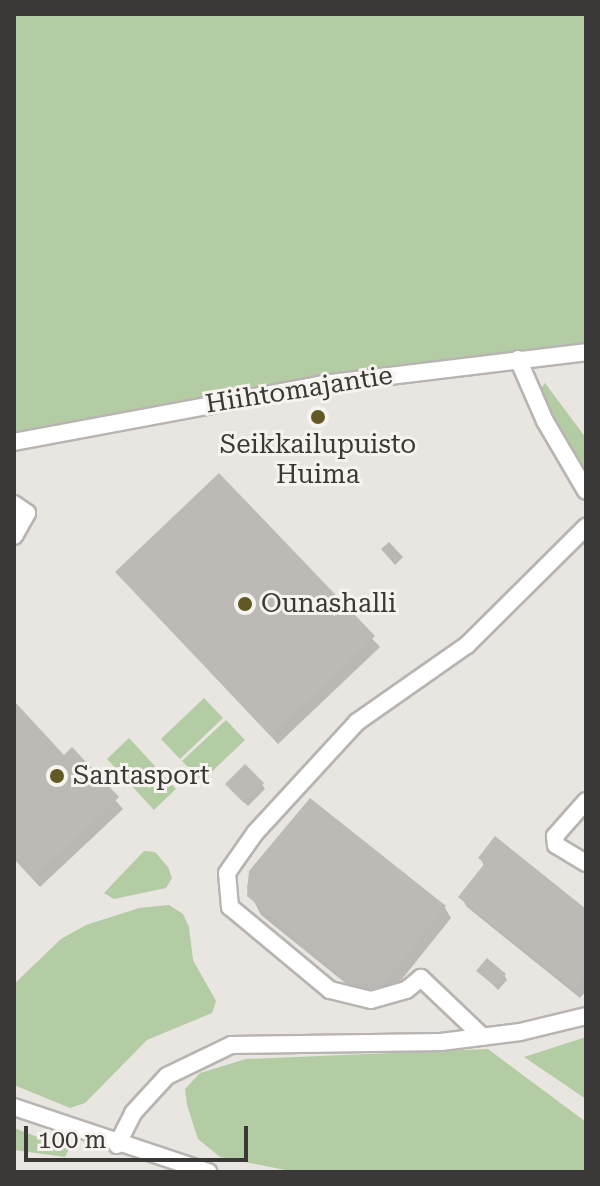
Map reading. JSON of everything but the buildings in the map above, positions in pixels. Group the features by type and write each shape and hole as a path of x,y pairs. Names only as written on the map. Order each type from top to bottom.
{"street":[{"name":"Hiihtomajantie","path":"14,442 323,384 586,352"},
{"path":"518,359 545,421 586,491"},
{"path":"14,536 21,509"},
{"path":"483,1037 421,978 406,990 371,1000 330,990 230,907 227,873 255,833 357,722 467,645 586,527"},
{"path":"586,801 555,836 556,845 586,863"},
{"path":"117,1145 147,1096 167,1076 210,1051 252,1042 483,1037 586,1016"},
{"path":"14,1107 117,1145 208,1172"}],"green space":[{"path":"14,14 586,14 586,352 14,442"},
{"path":"545,383 586,438 586,475 540,389"},
{"path":"204,698 223,718 180,759 161,739"},
{"path":"226,720 245,740 202,781 182,761"},
{"path":"129,738 176,789 154,810 107,759"},
{"path":"144,851 155,852 168,867 172,878 166,888 114,899 104,893"},
{"path":"169,905 183,914 189,927 193,960 216,1001 212,1013 147,1040 85,1103 70,1108 14,1085 14,984 61,939 86,925 139,908"},
{"path":"586,1037 586,1099 524,1057"},
{"path":"488,1049 586,1122 586,1172 295,1172 220,1157 198,1139 187,1105 185,1089 200,1073 246,1059"},
{"path":"14,1128 69,1149 65,1157 14,1150"}],"place":[{"name":"Seikkailupuisto Huima","path":"318,417"},
{"name":"Ounashalli","path":"245,604"},
{"name":"Santasport","path":"57,776"}]}
